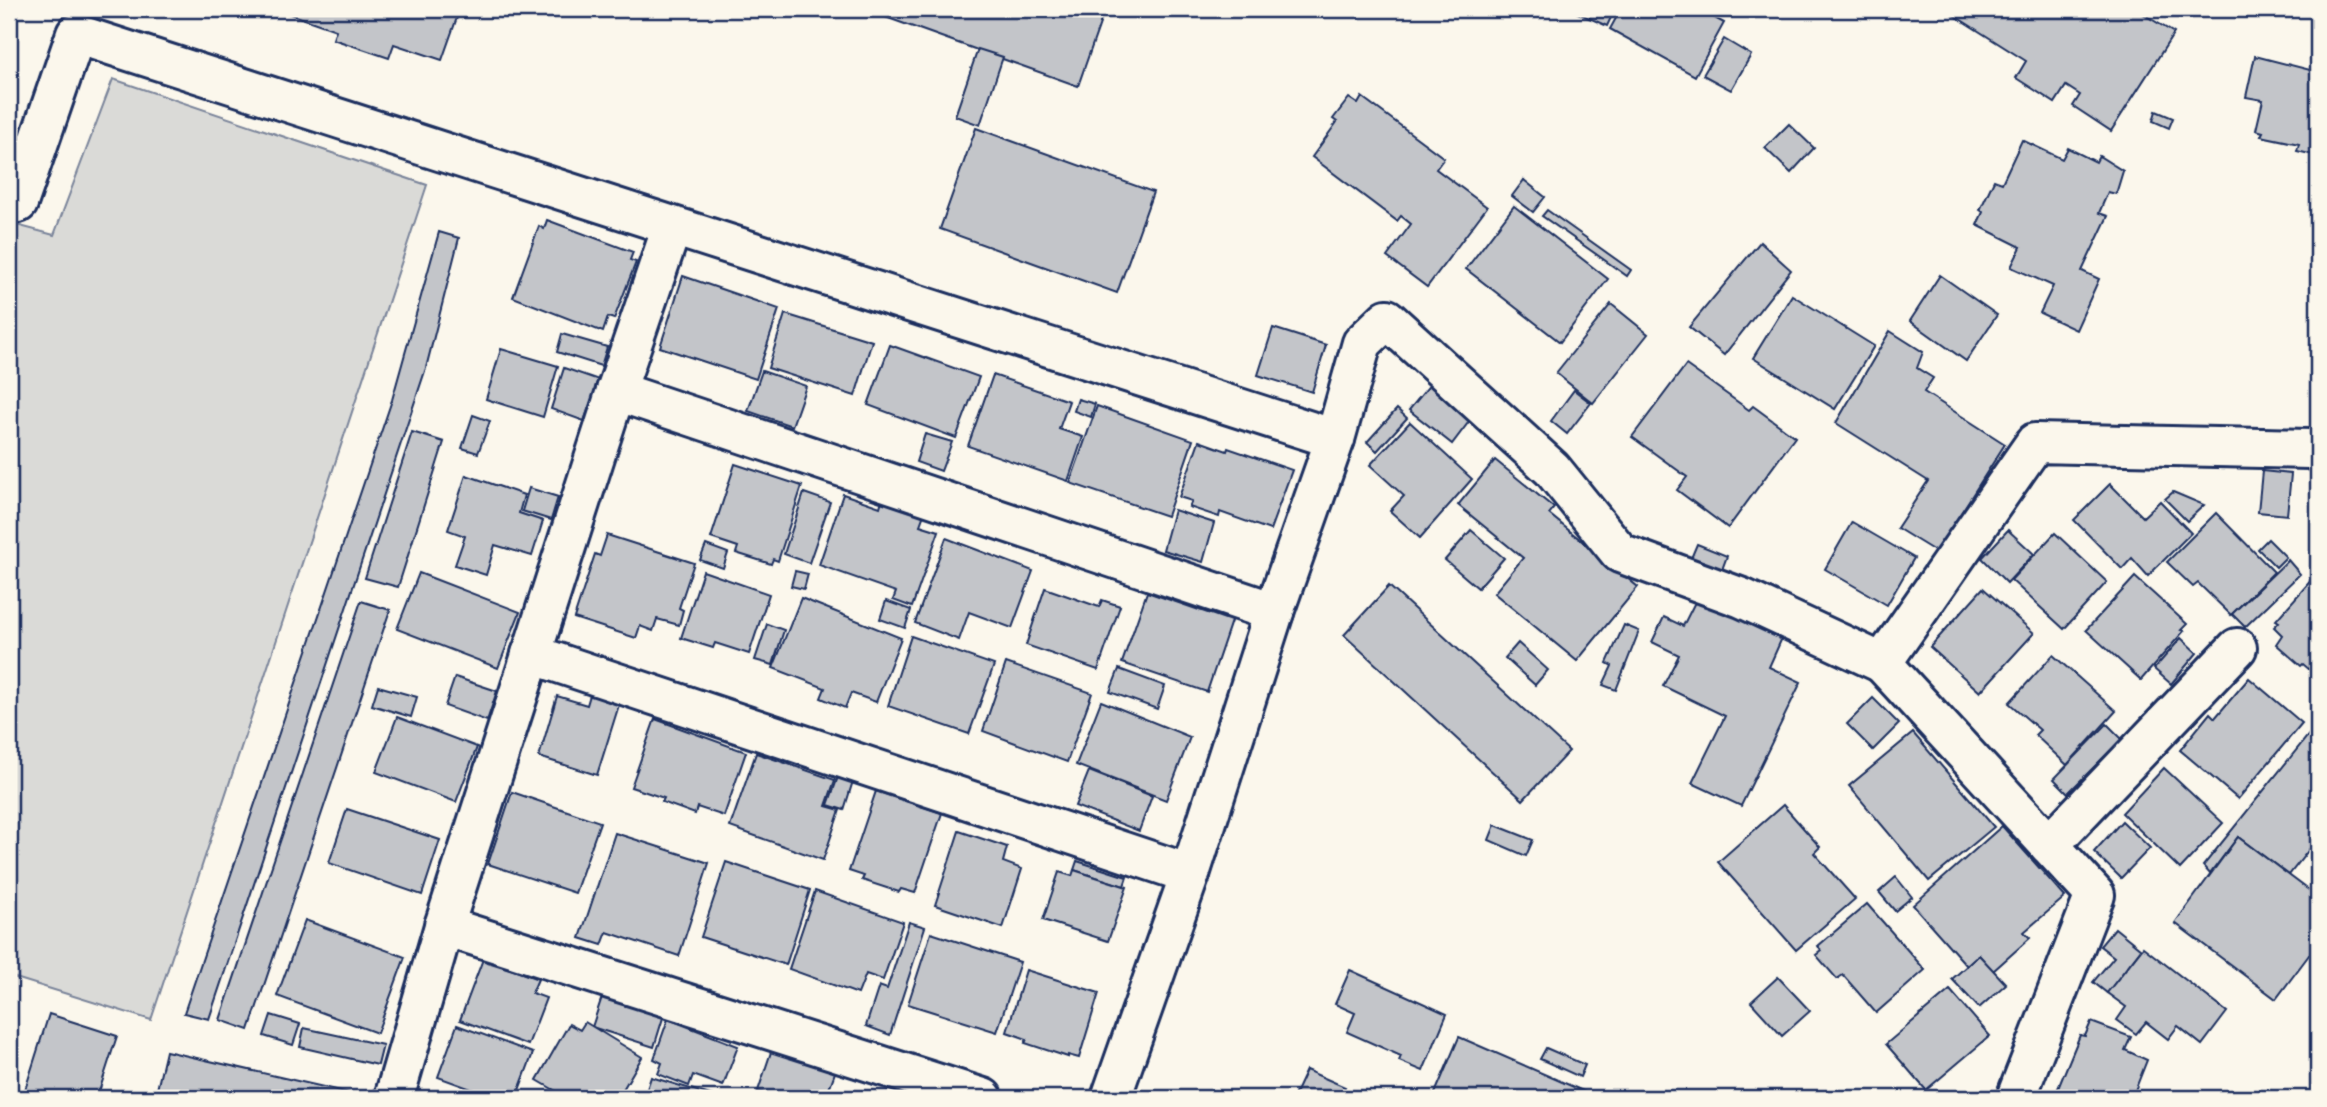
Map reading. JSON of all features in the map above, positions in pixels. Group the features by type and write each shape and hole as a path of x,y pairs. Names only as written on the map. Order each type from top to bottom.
{"street":[{"path":"9,200 18,203 76,34 1335,439"},
{"path":"394,1098 444,926 616,391 672,227"},
{"path":"1111,1098 1190,874 1274,612 1335,439 1362,343 1387,319 1552,469 1620,553 1742,598 1882,663 2095,895 2016,1098"},
{"path":"616,391 1274,612"},
{"path":"1882,663 2035,443 2318,451"},
{"path":"2049,845 2237,648"},
{"path":"531,654 1190,874"},
{"path":"444,926 983,1098"}],"shaded area":[{"path":"9,9 20,9 9,45"},
{"path":"113,79 427,185 151,1020 9,976 9,223 54,235"}],"building":[{"path":"276,9 460,9 442,60 394,44 389,58 333,39 336,30"},
{"path":"863,9 1105,9 1078,86"},
{"path":"1569,9 1615,9 1607,26"},
{"path":"1621,9 1698,9 1724,23 1695,76 1610,29"},
{"path":"1944,9 2135,9 2174,33 2111,131 2073,106 2080,95 2066,86 2055,103 2016,78 2026,61"},
{"path":"1724,39 1751,55 1731,90 1703,75"},
{"path":"978,49 1003,57 980,125 955,116"},
{"path":"2255,56 2318,72 2318,156 2297,151 2299,144 2261,136 2263,132 2256,130 2263,100 2246,97"},
{"path":"1362,97 1444,158 1436,169 1487,207 1427,287 1387,257 1411,224 1401,216 1397,221 1312,157 1337,122 1333,119 1349,98 1358,104"},
{"path":"2156,111 2173,118 2169,128 2153,121"},
{"path":"1789,124 1814,148 1791,173 1765,148"},
{"path":"976,128 1153,192 1117,293 940,229"},
{"path":"2022,140 2062,159 2068,148 2096,162 2099,156 2123,171 2116,194 2108,192 2099,213 2108,216 2082,271 2099,279 2076,330 2040,313 2053,286 2011,267 2021,247 1977,225 1983,212 1980,210 1994,180 2002,183"},
{"path":"1524,180 1545,197 1533,212 1512,196"},
{"path":"1514,206 1608,279 1560,342 1466,269"},
{"path":"1547,210 1631,270 1627,276 1542,216"},
{"path":"547,220 633,252 630,260 636,262 614,319 608,317 603,332 513,297 539,226 544,229"},
{"path":"439,232 459,238 426,368 209,1019 184,1013 392,400"},
{"path":"1760,242 1791,270 1724,355 1689,327"},
{"path":"1940,275 1997,315 1966,361 1910,321"},
{"path":"683,276 779,309 756,379 660,347"},
{"path":"1792,295 1874,346 1835,409 1753,358"},
{"path":"1611,304 1648,334 1593,403 1556,373"},
{"path":"785,314 872,341 855,396 768,368"},
{"path":"1273,328 1326,345 1312,392 1258,375"},
{"path":"1890,331 1923,352 1917,368 1933,378 1924,392 2005,444 1936,552 1897,528 1928,481 1836,423"},
{"path":"562,334 607,347 601,366 557,352"},
{"path":"890,345 979,377 956,438 868,405"},
{"path":"501,349 558,366 543,417 486,399"},
{"path":"1686,365 1749,410 1753,406 1795,437 1728,528 1677,490 1687,477 1632,437"},
{"path":"564,368 599,380 584,421 551,409"},
{"path":"762,371 806,386 792,426 748,411"},
{"path":"993,375 1069,401 1059,429 1083,437 1068,481 968,446"},
{"path":"1432,382 1474,415 1452,444 1409,410"},
{"path":"1574,390 1591,403 1567,434 1551,421"},
{"path":"1078,399 1095,404 1091,417 1074,411"},
{"path":"1097,406 1193,440 1167,516 1070,483"},
{"path":"1397,409 1407,418 1377,451 1367,442"},
{"path":"473,415 490,421 478,453 462,448"},
{"path":"1410,422 1472,479 1420,538 1390,511 1404,496 1370,465"},
{"path":"412,432 444,442 398,587 365,578"},
{"path":"925,434 952,442 941,471 916,462"},
{"path":"1199,441 1292,470 1270,530 1220,512 1219,517 1189,507 1192,501 1179,497"},
{"path":"1495,460 1554,508 1549,514 1638,587 1577,661 1494,593 1523,558 1458,505"},
{"path":"735,464 802,486 778,561 773,559 771,564 736,553 738,547 711,538"},
{"path":"2262,471 2291,474 2287,515 2258,512"},
{"path":"466,475 524,495 519,513 543,521 532,556 495,545 486,575 455,565 465,536 448,530"},
{"path":"2110,484 2143,517 2160,501 2191,533 2148,576 2132,558 2122,569 2074,520"},
{"path":"529,488 558,497 551,520 522,511"},
{"path":"2173,492 2204,505 2187,521 2165,499"},
{"path":"804,493 830,502 809,563 784,554"},
{"path":"843,494 880,507 882,500 924,514 920,525 939,531 912,607 893,600 896,592 819,565"},
{"path":"1174,510 1214,523 1203,562 1163,550"},
{"path":"2216,513 2274,572 2231,615 2198,583 2193,587 2167,562"},
{"path":"1852,522 1914,558 1887,605 1825,569"},
{"path":"1471,530 1504,558 1478,588 1445,560"},
{"path":"2008,530 2034,554 2007,583 1982,558"},
{"path":"2055,533 2107,582 2064,629 2011,580"},
{"path":"607,535 694,563 679,608 683,610 679,625 657,619 653,631 640,626 636,638 574,618 595,554 600,556"},
{"path":"946,538 1033,571 1012,628 969,612 959,640 915,623"},
{"path":"2268,539 2286,557 2276,567 2258,549"},
{"path":"1697,544 1727,556 1720,575 1689,563"},
{"path":"706,545 728,553 723,568 700,560"},
{"path":"2288,560 2300,574 2245,627 2232,614"},
{"path":"703,571 769,594 749,654 715,643 713,648 681,638"},
{"path":"795,571 808,574 804,589 791,586"},
{"path":"419,573 520,612 498,668 397,629"},
{"path":"2135,577 2187,624 2181,630 2184,631 2141,680 2086,630"},
{"path":"2314,577 2318,581 2318,677 2276,644 2282,635 2274,627 2279,622 2276,620"},
{"path":"1389,586 1569,751 1523,800 1344,635"},
{"path":"1045,588 1099,607 1102,600 1120,606 1098,670 1026,645"},
{"path":"1983,588 2034,633 1980,692 1930,647"},
{"path":"1147,592 1231,621 1207,692 1122,663"},
{"path":"801,598 901,638 876,702 851,693 845,708 821,698 825,688 773,668"},
{"path":"1697,598 1782,638 1769,667 1801,682 1741,806 1692,783 1725,716 1663,686 1679,655 1652,642 1664,617 1683,626"},
{"path":"361,601 390,610 249,1030 220,1020"},
{"path":"886,601 911,610 905,628 880,619"},
{"path":"767,624 784,630 773,665 755,660"},
{"path":"1624,625 1639,631 1616,690 1603,685 1612,666 1607,663"},
{"path":"911,636 994,665 969,734 888,706"},
{"path":"2181,638 2197,653 2171,684 2154,669"},
{"path":"1518,643 1548,670 1535,685 1505,658"},
{"path":"2053,655 2116,711 2067,765 2035,735 2040,730 2009,703"},
{"path":"1006,663 1092,693 1067,762 983,731"},
{"path":"1119,669 1165,686 1157,709 1110,692"},
{"path":"455,677 497,691 487,721 445,706"},
{"path":"2249,678 2302,723 2238,799 2180,750 2210,713 2215,718"},
{"path":"378,686 417,697 411,717 372,705"},
{"path":"590,695 619,705 597,775 539,757 557,696 587,705"},
{"path":"1873,698 1899,724 1873,750 1847,724"},
{"path":"1101,701 1190,737 1166,800 1076,765"},
{"path":"397,717 477,747 456,802 376,772"},
{"path":"655,719 746,752 724,816 697,807 695,814 662,802 664,798 631,787"},
{"path":"2318,723 2318,838 2289,875 2238,837 2210,874 2203,866"},
{"path":"2107,724 2122,739 2068,793 2054,779"},
{"path":"1913,733 1994,827 1929,881 1849,786"},
{"path":"756,753 835,780 826,806 840,810 823,860 730,827"},
{"path":"2164,768 2223,823 2180,869 2122,813"},
{"path":"1089,771 1152,796 1139,831 1075,806"},
{"path":"838,777 853,781 844,810 828,805"},
{"path":"876,791 942,813 915,893 901,889 899,892 862,880 864,876 849,871"},
{"path":"512,792 600,822 575,893 488,864"},
{"path":"1783,805 1820,847 1814,853 1855,899 1796,950 1718,862"},
{"path":"347,809 440,840 422,895 329,863"},
{"path":"2122,821 2150,848 2121,878 2094,852"},
{"path":"1495,825 1533,840 1526,856 1489,840"},
{"path":"2002,826 2065,897 2024,932 2030,938 1993,971 1979,955 1967,966 1913,905"},
{"path":"959,831 1007,847 1003,862 1022,869 1003,928 935,905"},
{"path":"615,833 709,863 679,956 607,932 602,945 580,938"},
{"path":"2238,837 2318,897 2318,943 2276,999 2175,923"},
{"path":"1077,861 1127,877 1124,886 1074,870"},
{"path":"726,862 810,890 786,965 701,937"},
{"path":"1074,870 1127,887 1108,941 1043,920 1059,872 1072,876"},
{"path":"1896,877 1912,897 1895,911 1879,892"},
{"path":"815,891 903,922 883,980 866,974 858,994 789,969"},
{"path":"1867,904 1925,970 1876,1013 1843,975 1837,979 1816,955 1821,951 1818,946"},
{"path":"305,920 405,957 377,1033 277,996"},
{"path":"909,922 925,927 890,1035 866,1026 879,986 887,989"},
{"path":"2115,928 2141,949 2107,993 2093,982 2114,957 2100,946"},
{"path":"931,933 1020,962 997,1032 908,1004"},
{"path":"2143,947 2227,1012 2202,1045 2178,1026 2168,1039 2146,1022 2136,1034 2117,1020 2126,1007 2107,993"},
{"path":"1979,955 2006,984 1979,1008 1952,979"},
{"path":"483,959 538,979 532,993 546,998 528,1045 460,1020"},
{"path":"1026,970 1099,993 1079,1058 1025,1043 1027,1039 1007,1032"},
{"path":"1350,970 1447,1014 1423,1071 1399,1061 1401,1056 1347,1032 1355,1013 1335,1004"},
{"path":"1778,977 1810,1011 1782,1036 1751,1002"},
{"path":"605,988 666,1008 654,1047 592,1027"},
{"path":"1950,990 1990,1036 1926,1090 1886,1044"},
{"path":"49,1014 117,1036 97,1098 39,1098 24,1093"},
{"path":"271,1015 300,1024 293,1045 264,1036"},
{"path":"668,1019 738,1046 723,1086 693,1075 689,1086 658,1074 662,1063 654,1059"},
{"path":"585,1022 642,1057 618,1098 568,1098 537,1080 569,1024 580,1030"},
{"path":"2091,1022 2131,1037 2125,1050 2147,1060 2132,1098 2054,1098 2080,1035 2085,1036"},
{"path":"457,1025 533,1053 516,1098 496,1098 438,1077"},
{"path":"304,1028 383,1045 378,1065 300,1047"},
{"path":"1459,1037 1599,1098 1433,1098"},
{"path":"773,1046 837,1067 829,1089 844,1094 843,1098 765,1098 766,1093 758,1091"},
{"path":"1546,1048 1585,1065 1580,1077 1540,1059"},
{"path":"166,1051 350,1093 349,1098 155,1098"},
{"path":"1306,1070 1345,1087 1340,1098 1293,1098"},
{"path":"651,1077 714,1096 644,1098"}]}
